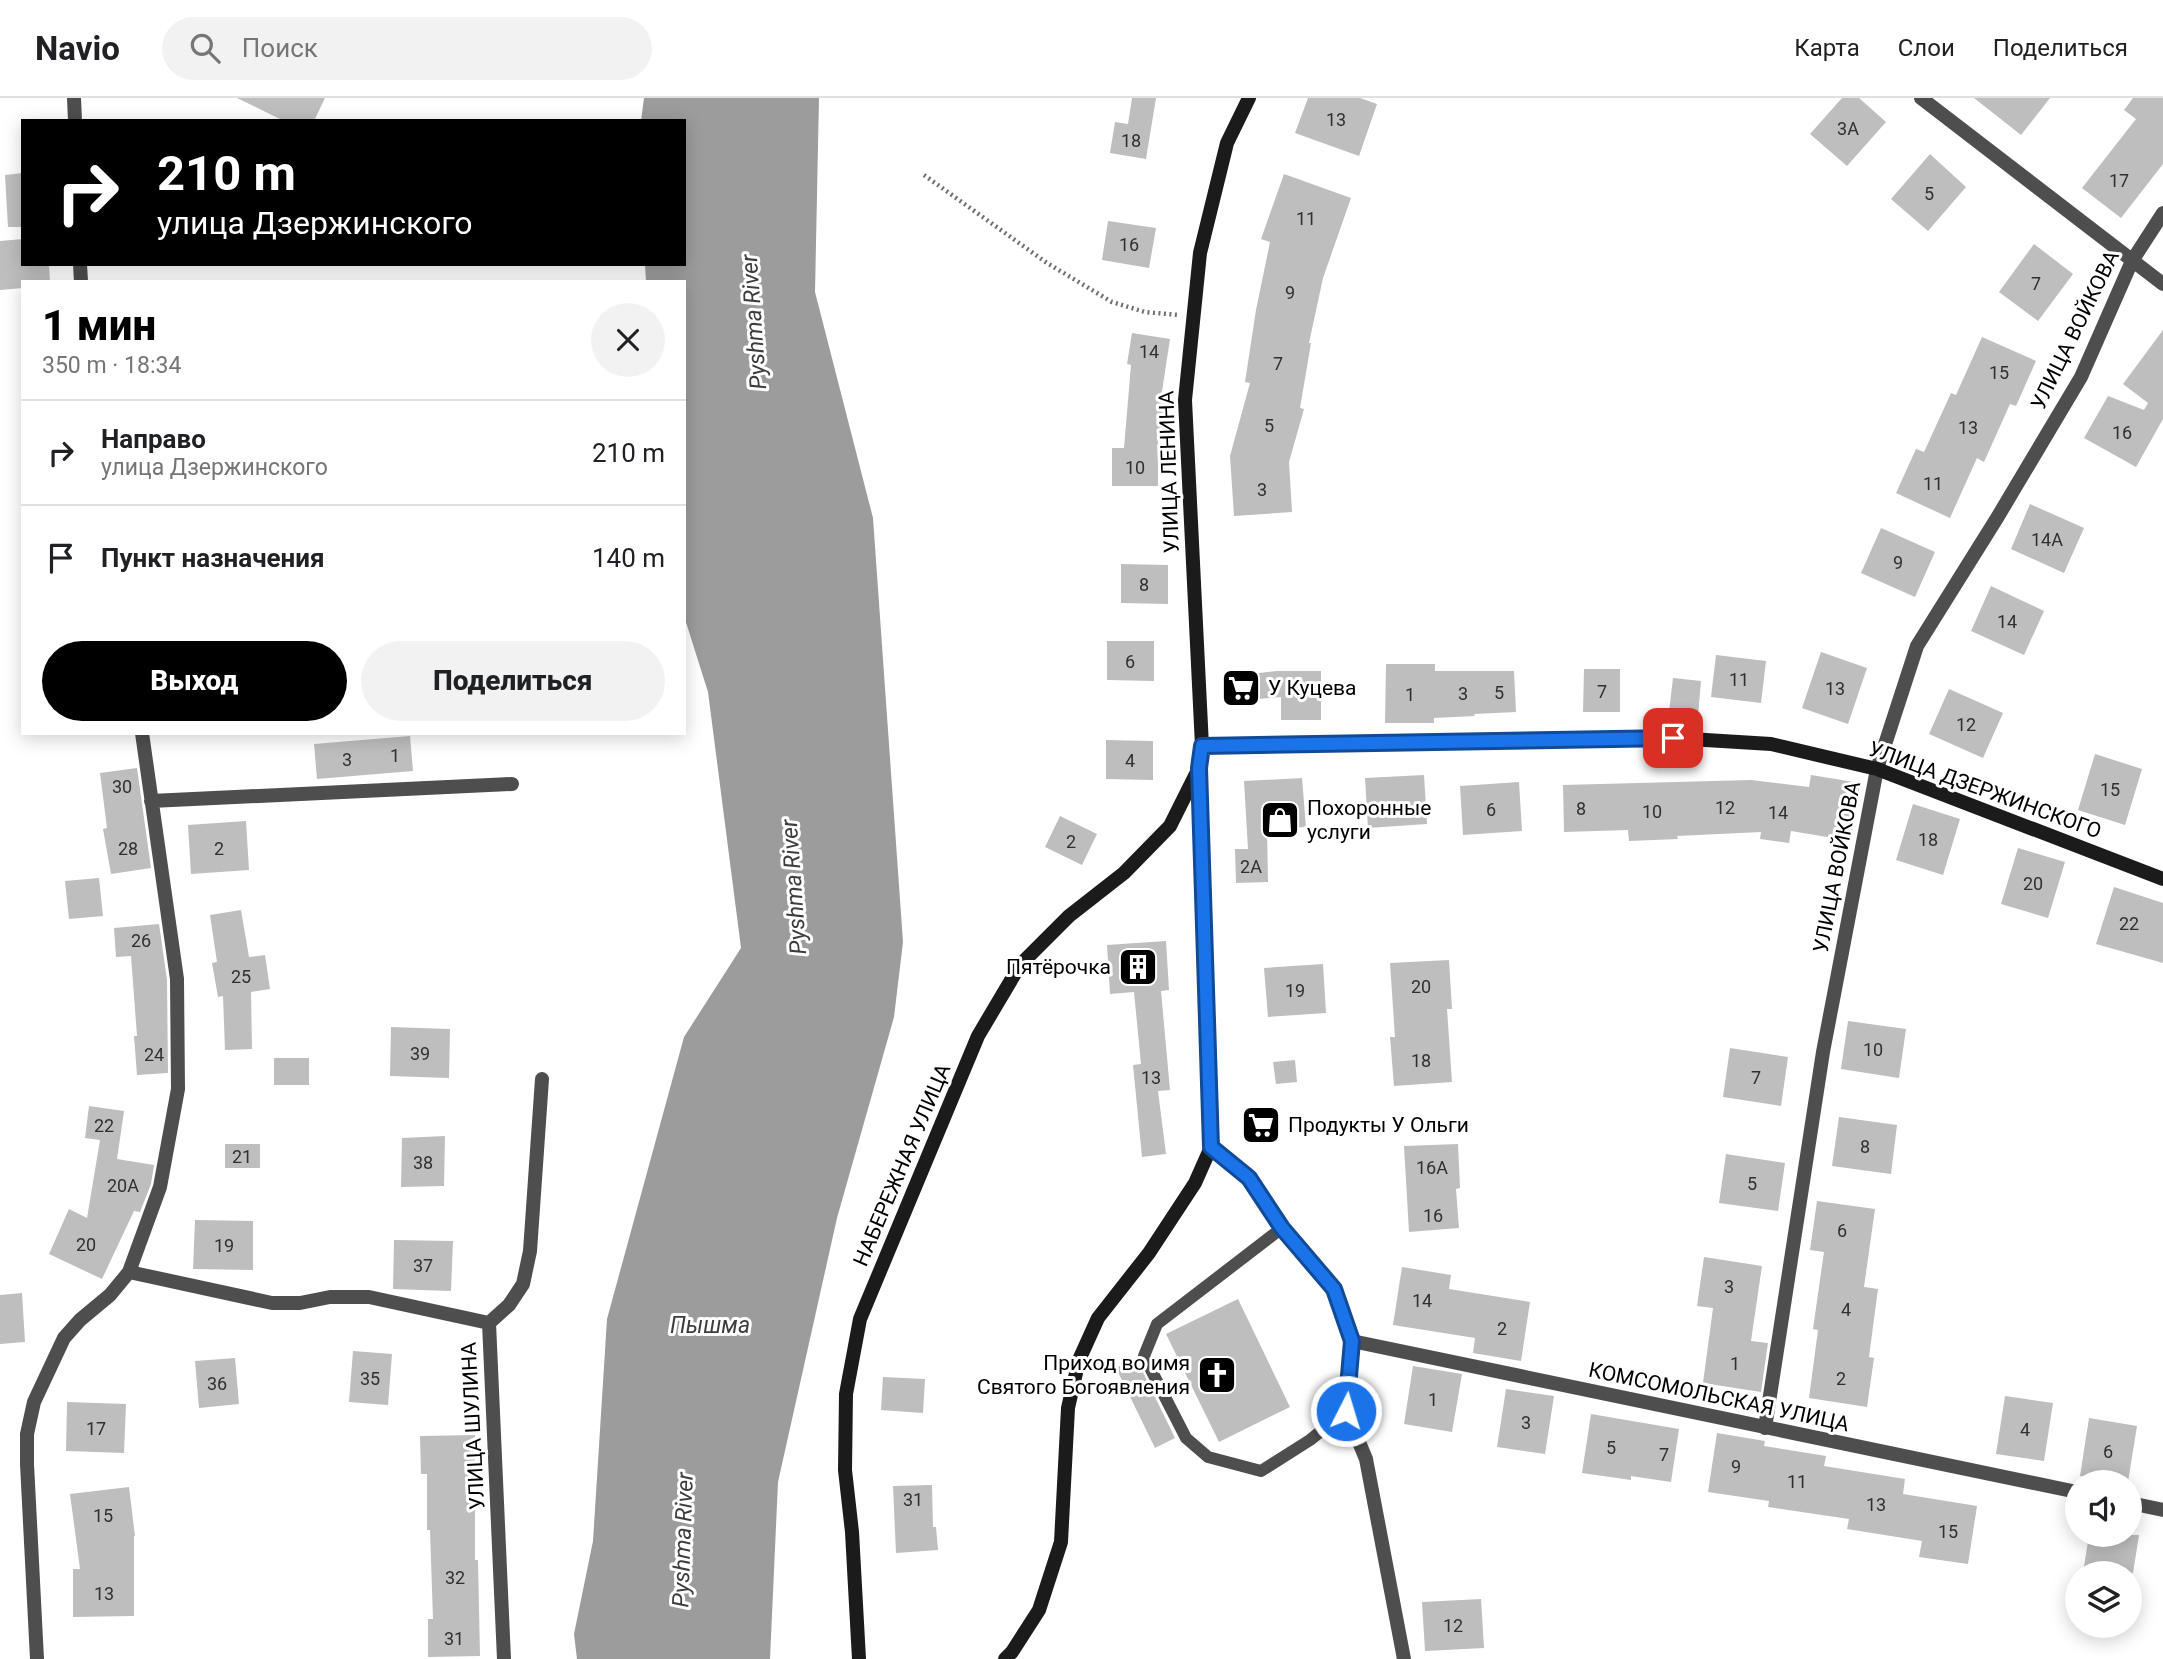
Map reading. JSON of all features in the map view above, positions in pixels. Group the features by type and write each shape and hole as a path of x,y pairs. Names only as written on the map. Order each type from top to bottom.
{"main road":[{"name":"УЛИЦА ЛЕНИНА","path":"1199,768 1202,746 1185,400 1200,253 1227,143 1248,98"},
{"name":"УЛИЦА ДЗЕРЖИНСКОГО","path":"1202,746 1673,738 1771,744 1877,769 2163,879"},
{"path":"1005,1659 1039,1610 1061,1542 1068,1408 1079,1360 1098,1318 1149,1253 1195,1183 1211,1147 1199,768"},
{"name":"НАБЕРЕЖНАЯ УЛИЦА","path":"859,1659 852,1532 845,1470 846,1394 860,1319 978,1036 1020,965 1069,916 1124,873 1170,826 1199,768"}],"street":[{"path":"74,98 75,119"},
{"path":"1920,98 2163,284"},
{"name":"УЛИЦА ВОЙКОВА","path":"1765,1428 1823,1052 1877,769 1917,646 1997,519 2081,377 2132,261 2163,213"},
{"path":"37,1659 27,1464 27,1434 34,1402 64,1338 80,1320 110,1295 129,1272 160,1186 178,1089 177,979 142,735"},
{"path":"151,801 512,784"},
{"name":"УЛИЦА ШУЛИНА","path":"504,1659 489,1323 509,1305 523,1284 530,1251 542,1079"},
{"path":"1211,1147 1249,1178 1282,1228 1334,1289 1352,1341 1346,1411 1366,1459 1405,1659"},
{"path":"129,1272 271,1303 300,1303 330,1297 369,1297 489,1323"},
{"name":"КОМСОМОЛЬСКАЯ УЛИЦА","path":"1352,1341 2065,1490"},
{"path":"2142,1506 2163,1510"}],"lane":[{"path":"1282,1228 1157,1324 1144,1356 1186,1438 1208,1457 1261,1471 1310,1440 1346,1411"}],"path":[{"path":"924,175 1047,263 1112,302 1145,312 1193,317"}],"water":[{"name":"Пышма","path":"644,98 819,98 815,292 873,518 903,942 894,1017 837,1218 778,1482 770,1659 577,1659 574,1634 593,1541 607,1319 684,1037 741,948 708,692 686,622 686,280 646,280 645,266 686,266 686,119 641,119"}],"building":[{"path":"237,98 325,98 315,119 280,119"},
{"path":"1132,98 1156,98 1146,159 1110,153 1115,122 1128,124"},
{"path":"1308,98 1360,98 1377,104 1359,156 1295,133"},
{"path":"1842,98 1859,98 1886,122 1847,166 1810,134"},
{"path":"1974,98 2050,98 2021,135"},
{"path":"2133,98 2163,98 2163,164 2121,218 2082,188 2136,119 2124,110"},
{"path":"1930,154 1966,187 1928,231 1891,199"},
{"path":"21,173 21,227 8,227 5,175"},
{"path":"1284,174 1351,198 1323,278 1309,343 1300,408 1304,409 1289,462 1292,512 1234,516 1230,456 1250,383 1245,382 1270,242 1261,239"},
{"path":"1108,221 1156,228 1149,268 1102,260"},
{"path":"21,239 21,266 49,266 50,280 21,280 21,288 0,290 0,241"},
{"path":"2034,244 2073,274 2038,321 1999,292"},
{"path":"2163,330 2163,419 2136,467 2084,438 2108,396 2144,410 2148,403 2123,384"},
{"path":"1132,333 1170,339 1161,398 1166,399 1164,431 1158,430 1158,486 1112,486 1112,448 1124,448 1131,365 1127,364"},
{"path":"1982,337 2036,361 2016,406 2010,404 1984,462 1977,458 1950,518 1896,493 1916,449 1924,452 1951,393 1956,395"},
{"path":"2030,504 2084,528 2064,573 2011,549"},
{"path":"1881,528 1935,552 1915,597 1861,573"},
{"path":"1121,564 1168,565 1168,604 1121,603"},
{"path":"1991,586 2044,611 2024,655 1971,631"},
{"path":"1107,641 1154,641 1154,681 1107,680"},
{"path":"1821,652 1867,668 1848,724 1802,708"},
{"path":"1716,655 1766,661 1761,703 1711,697"},
{"path":"1386,664 1435,664 1435,671 1514,671 1516,712 1434,718 1434,723 1385,723"},
{"path":"1584,669 1620,669 1620,712 1583,712"},
{"path":"1277,671 1321,671 1321,720 1281,720 1281,697 1236,701 1233,676"},
{"path":"1673,678 1701,681 1698,716 1669,712"},
{"path":"1949,689 2003,713 1983,758 1929,734"},
{"path":"410,736 413,771 317,779 314,744"},
{"path":"1106,740 1153,741 1153,780 1106,779"},
{"path":"2095,754 2142,769 2125,825 2078,810"},
{"path":"137,768 151,868 111,874 103,829 107,828 100,773"},
{"path":"1424,775 1427,824 1368,828 1365,778"},
{"path":"1811,775 1860,783 1851,841 1791,831 1789,843 1760,839 1761,832 1629,841 1628,830 1564,832 1563,785 1751,780 1809,787"},
{"path":"1302,778 1306,827 1267,829 1268,882 1236,883 1235,849 1248,849 1244,781"},
{"path":"1519,782 1522,831 1463,835 1460,786"},
{"path":"1913,804 1960,819 1943,875 1896,860"},
{"path":"1060,816 1097,834 1082,865 1045,847"},
{"path":"246,821 249,870 191,874 188,825"},
{"path":"2018,848 2065,862 2048,918 2001,904"},
{"path":"99,878 103,916 69,919 65,881"},
{"path":"2114,887 2163,903 2163,963 2096,944"},
{"path":"241,910 249,957 265,955 270,989 251,992 252,1049 225,1050 223,996 218,997 212,963 217,962 210,915"},
{"path":"159,924 167,980 168,1073 137,1075 131,956 116,957 114,928"},
{"path":"1166,941 1169,990 1161,991 1170,1090 1158,1091 1166,1154 1142,1157 1133,1065 1141,1064 1134,992 1110,994 1107,945"},
{"path":"1449,960 1452,1009 1447,1009 1452,1082 1394,1086 1390,1037 1395,1037 1390,963"},
{"path":"1323,964 1326,1013 1268,1017 1264,968"},
{"path":"1848,1021 1906,1029 1899,1078 1841,1069"},
{"path":"391,1027 450,1029 449,1078 390,1076"},
{"path":"1730,1048 1788,1057 1781,1106 1723,1097"},
{"path":"274,1058 309,1058 309,1085 274,1085"},
{"path":"1295,1060 1297,1082 1276,1084 1273,1062"},
{"path":"89,1106 124,1111 117,1159 154,1165 151,1184 140,1212 134,1211 102,1279 49,1254 69,1209 87,1218 100,1140 85,1138"},
{"path":"1269,1112 1271,1139 1253,1140 1251,1114"},
{"path":"1839,1117 1897,1125 1891,1174 1832,1166"},
{"path":"445,1136 444,1186 401,1187 402,1138"},
{"path":"225,1144 260,1144 260,1168 225,1168"},
{"path":"1458,1144 1460,1188 1456,1189 1459,1228 1409,1232 1404,1146"},
{"path":"1726,1154 1785,1163 1778,1211 1719,1203"},
{"path":"1817,1201 1875,1209 1864,1287 1878,1289 1869,1357 1874,1358 1867,1407 1809,1398 1818,1330 1813,1329 1824,1252 1810,1250"},
{"path":"195,1220 253,1221 253,1270 193,1269"},
{"path":"394,1240 453,1241 451,1291 393,1289"},
{"path":"1704,1257 1762,1266 1751,1341 1768,1343 1761,1392 1703,1383 1713,1308 1697,1306"},
{"path":"1402,1267 1451,1275 1449,1289 1530,1302 1521,1361 1473,1353 1475,1338 1393,1325"},
{"path":"22,1293 25,1342 0,1344 0,1295"},
{"path":"1238,1299 1290,1407 1219,1442 1166,1334"},
{"path":"353,1351 392,1354 388,1405 349,1402"},
{"path":"235,1358 239,1404 199,1408 195,1361"},
{"path":"1136,1358 1175,1438 1155,1448 1116,1368"},
{"path":"1413,1366 1462,1374 1452,1432 1404,1424"},
{"path":"883,1377 925,1379 923,1413 881,1410"},
{"path":"1506,1389 1554,1396 1545,1454 1497,1447"},
{"path":"2005,1396 2053,1403 2044,1461 1996,1454"},
{"path":"67,1402 126,1404 124,1453 66,1451"},
{"path":"1591,1414 1679,1429 1671,1482 1582,1473"},
{"path":"2089,1418 2137,1426 2130,1470 2081,1470"},
{"path":"1717,1433 1765,1441 1764,1446 1826,1456 1824,1466 1905,1479 1903,1494 1977,1506 1968,1564 1919,1557 1922,1541 1847,1529 1849,1519 1768,1507 1769,1501 1708,1492"},
{"path":"475,1435 475,1560 478,1560 480,1656 428,1657 428,1619 433,1619 430,1530 427,1530 427,1474 421,1474 420,1436"},
{"path":"932,1485 933,1527 936,1527 938,1550 896,1553 893,1486"},
{"path":"129,1487 135,1536 134,1616 73,1617 73,1569 80,1569 70,1494"},
{"path":"2087,1547 2137,1547 2135,1561 2085,1561"},
{"path":"1481,1599 1484,1648 1425,1651 1422,1602"}],"place":[{"name":"У Куцева","path":"1241,688"},
{"name":"Похоронные услуги","path":"1280,820"},
{"name":"Пятёрочка","path":"1138,967"},
{"name":"Продукты У Ольги","path":"1261,1125"},
{"name":"Приход во имя Святого Богоявления","path":"1217,1375"}],"route":[{"path":"1346,1411 1352,1341 1334,1289 1282,1228 1249,1178 1211,1147 1199,768 1202,746 1673,738"}],"water label":[{"name":"Pyshma River","path":"754,322"},
{"name":"Pyshma River","path":"794,887"},
{"name":"Pyshma River","path":"683,1540"}]}
